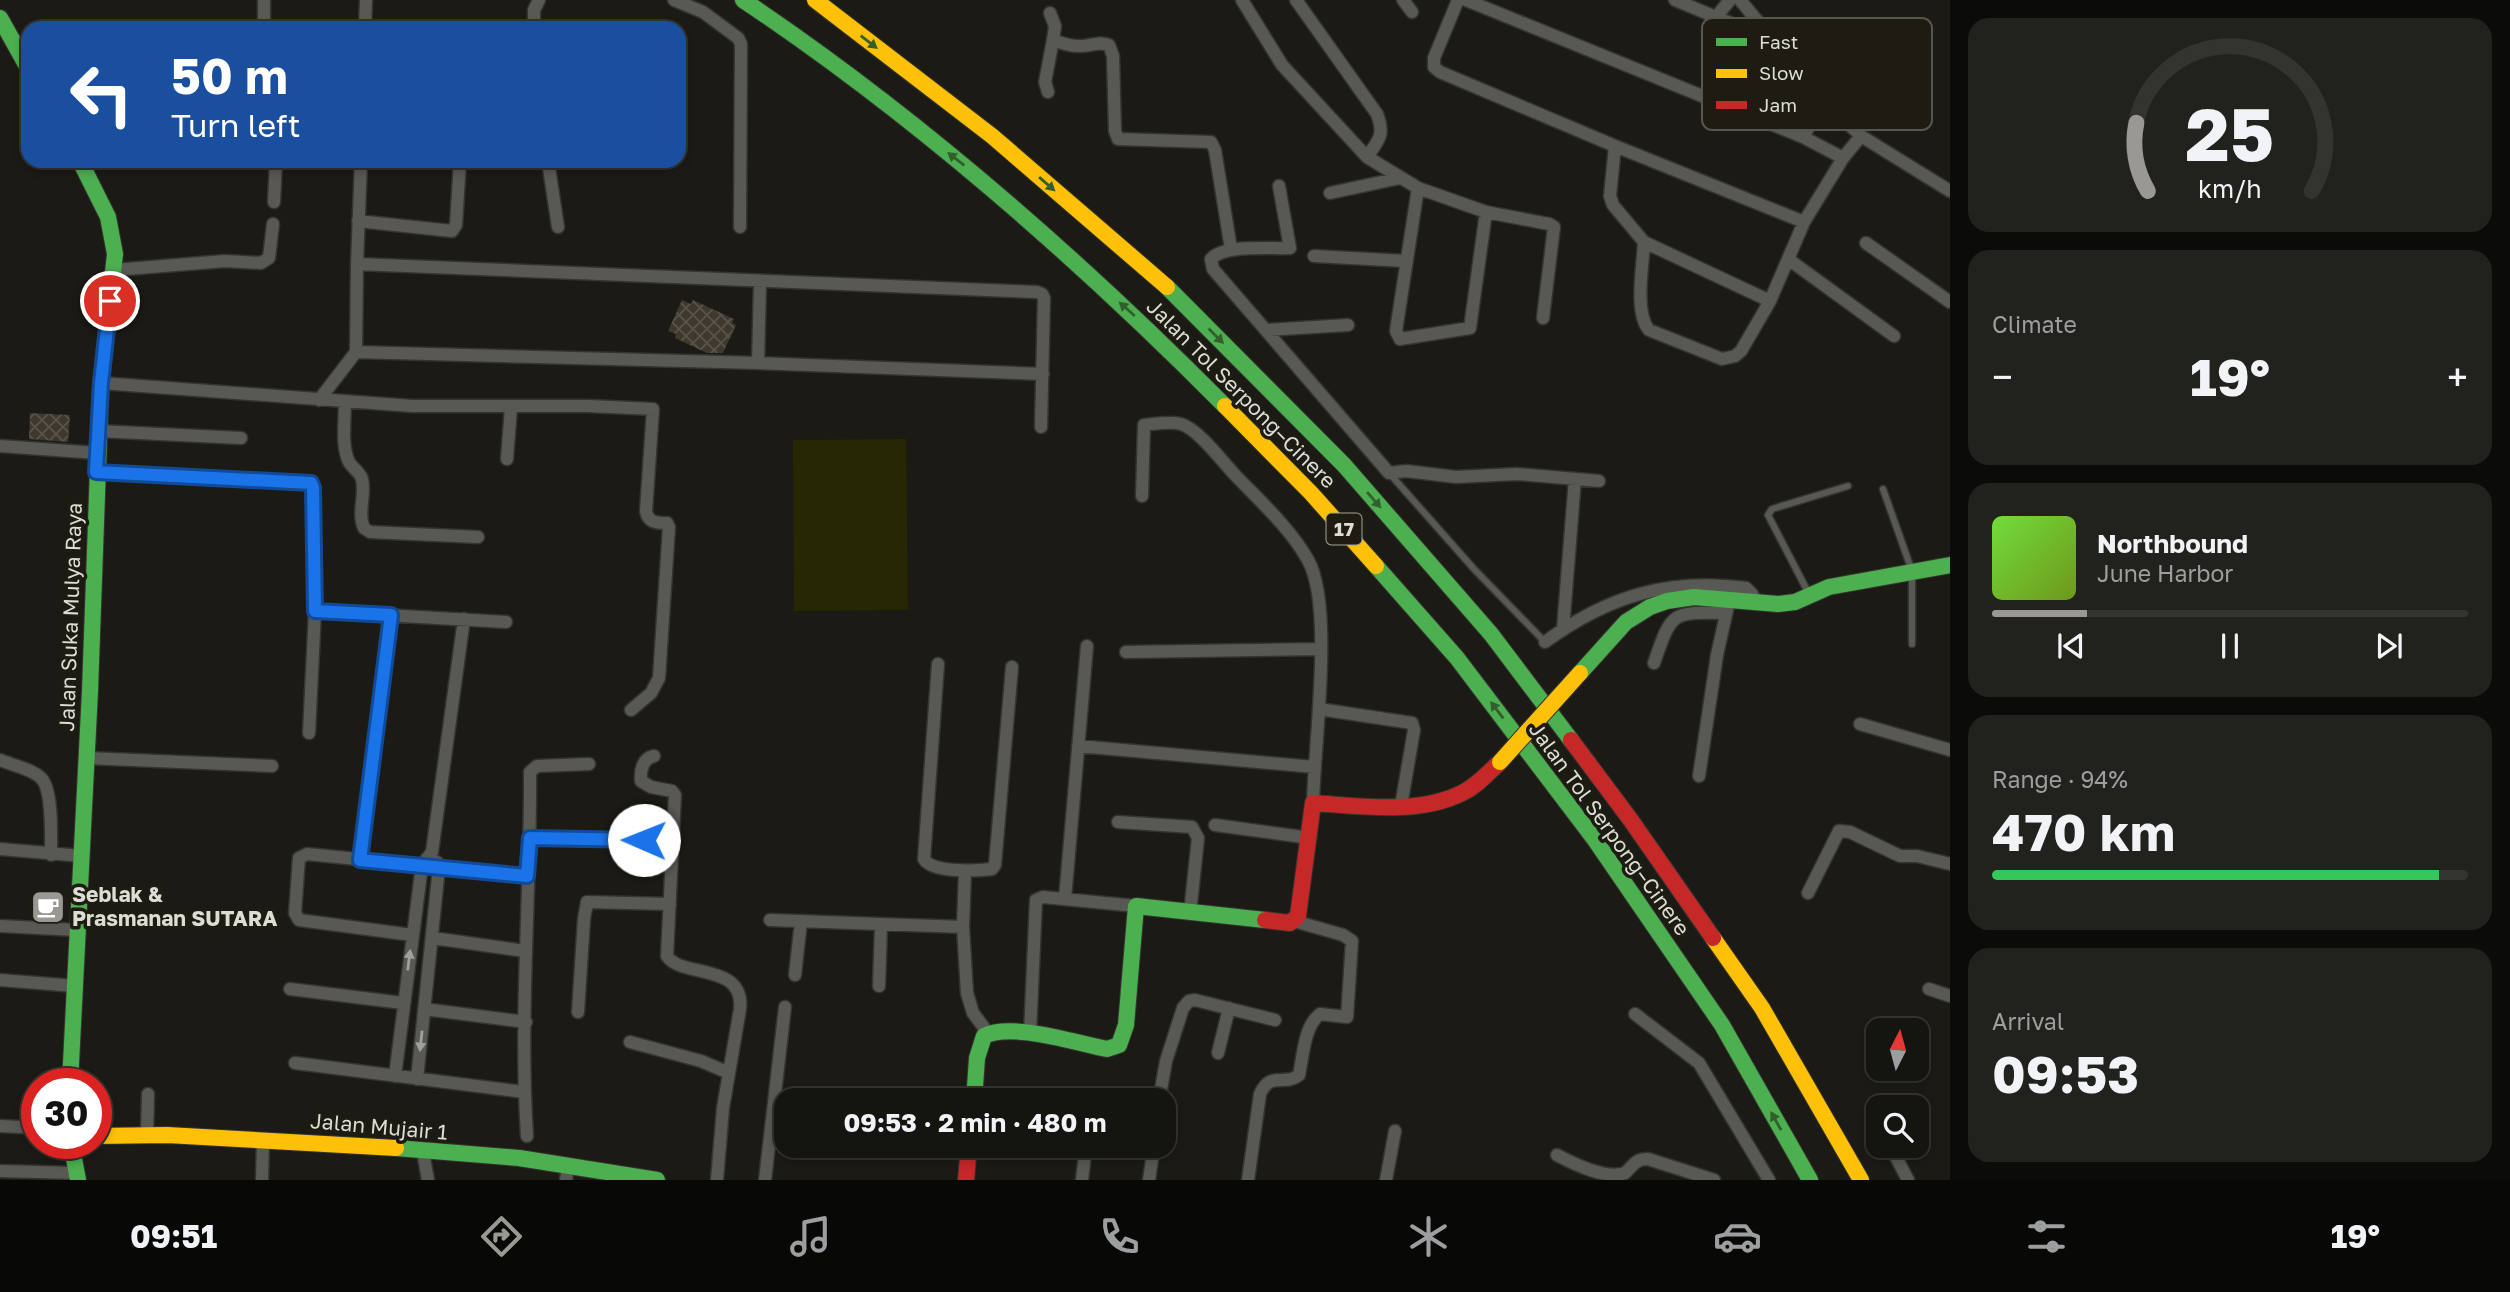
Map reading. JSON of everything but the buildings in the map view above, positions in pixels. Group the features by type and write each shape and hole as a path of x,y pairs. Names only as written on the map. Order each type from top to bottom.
{"main road":[{"name":"Jalan Tol Serpong–Cinere","path":"743,0 788,30 964,164 1140,321 1311,493 1457,657 1595,840 1722,1025 1810,1180"},
{"name":"Jalan Tol Serpong–Cinere","path":"815,0 992,136 1167,287 1344,465 1491,634 1630,819 1762,1008 1861,1180"},
{"path":"0,18 21,46"},
{"name":"Jalan Suka Mulya Raya","path":"71,1068 87,758 98,431 114,270 114,234 109,217 83,168"},
{"path":"975,1088 980,1047 988,1033 995,1031 1030,1034 1107,1049 1119,1045 1126,1024 1136,906 1284,924 1294,921 1301,905 1313,803 1401,806 1440,801 1462,793 1500,762 1626,622 1650,607 1694,597 1727,607 1756,602 1778,604 1829,587 1950,565"},
{"name":"Jalan Mujair 1","path":"112,1136 264,1139 519,1158 567,1173 657,1180"},
{"path":"966,1180 969,1158"}],"street":[{"path":"264,0 264,21"},
{"path":"365,21 366,0"},
{"path":"534,21 534,10 539,0"},
{"path":"674,0 703,12 738,38 741,44 740,228"},
{"path":"1242,0 1282,65 1367,157 1418,188 1486,212 1554,226 1543,318"},
{"path":"1296,0 1377,114 1382,127 1381,133 1367,157"},
{"path":"1403,0 1412,12"},
{"path":"1458,0 1434,58 1434,66 1440,72 1804,222"},
{"path":"1466,0 1702,95"},
{"path":"1675,0 1716,17 1730,0"},
{"path":"1740,0 1754,18"},
{"path":"1048,92 1045,82 1055,26 1050,13"},
{"path":"1053,40 1070,46 1101,43 1109,45 1113,56 1115,131 1118,139 1211,142 1231,249"},
{"path":"1788,130 1843,158"},
{"path":"1803,136 1807,130"},
{"path":"1854,130 1950,191"},
{"path":"1644,242 1642,319 1650,330 1728,359 1741,351 1770,301 1804,222 1843,158 1861,136"},
{"path":"1615,146 1610,196 1613,205 1644,242 1770,301"},
{"path":"274,202 276,168"},
{"path":"319,400 356,352 356,264 361,168"},
{"path":"358,221 452,230 456,225 460,168"},
{"path":"549,168 558,227"},
{"path":"1330,193 1400,178"},
{"path":"1279,186 1290,248 1231,249 1211,259 1213,269 1389,473 1406,471 1457,477 1517,474 1599,481"},
{"path":"1418,188 1396,331 1398,337 1404,341 1470,328 1486,212"},
{"path":"114,270 225,261 261,263 268,258 273,224"},
{"path":"1866,243 1950,302"},
{"path":"1314,256 1406,261"},
{"path":"1788,259 1894,336"},
{"path":"356,264 1037,292 1044,298 1041,427"},
{"path":"758,363 760,282"},
{"path":"1267,331 1348,325"},
{"path":"356,352 1043,374"},
{"path":"101,383 412,406 588,406 653,409 646,511 650,520 667,523 669,529 664,622 657,684 651,693 631,710"},
{"path":"345,402 345,444 349,462 363,481 361,519 364,528 370,532 478,537"},
{"path":"507,459 511,407"},
{"path":"1142,496 1144,425 1173,423 1190,428 1268,509 1309,561 1317,587 1320,649 1313,803"},
{"path":"98,431 241,438"},
{"path":"0,446 97,453"},
{"path":"96,472 307,482 313,485 315,611 309,733"},
{"path":"1563,629 1575,479"},
{"path":"1545,642 1563,629 1617,600 1691,584 1746,588 1756,602"},
{"path":"1654,663 1667,626 1680,615 1727,607 1699,776"},
{"path":"315,611 506,622"},
{"path":"360,860 391,615"},
{"path":"395,1076 422,864 432,852 464,619"},
{"path":"1065,898 1087,646"},
{"path":"1126,652 1320,649"},
{"path":"938,664 924,856 925,862 930,865 965,871 992,869 995,865 1012,667"},
{"path":"1319,709 1412,723 1414,730 1401,806"},
{"path":"1860,724 1950,750"},
{"path":"1078,746 1314,766"},
{"path":"654,756 645,762 641,781 651,787 672,791 675,795 667,956 675,964 701,969 728,981 736,986 740,993 740,1009 723,1108 717,1180"},
{"path":"87,758 272,766"},
{"path":"0,760 41,778 47,788 51,855"},
{"path":"527,1136 524,1092 525,951 530,772 537,766 589,764"},
{"path":"1118,821 1192,827 1196,830 1198,838 1190,913"},
{"path":"1215,825 1310,838"},
{"path":"1808,892 1839,831 1850,832 1900,856 1917,856 1950,864"},
{"path":"530,838 644,840"},
{"path":"0,849 82,856"},
{"path":"417,1079 439,867 432,852"},
{"path":"412,935 302,921 296,917 298,860 307,854 527,876"},
{"path":"965,871 963,927 967,993 974,1013 988,1033"},
{"path":"1030,1034 1036,900 1043,897 1065,898 1136,906"},
{"path":"578,1012 587,901 670,904"},
{"path":"770,920 963,927"},
{"path":"795,975 801,921"},
{"path":"1248,1180 1260,1094 1264,1084 1268,1081 1296,1079 1299,1076 1309,1028 1320,1014 1346,1017 1352,941 1343,935 1294,921"},
{"path":"0,926 76,930"},
{"path":"879,986 881,926"},
{"path":"433,938 525,951"},
{"path":"0,980 75,986"},
{"path":"289,989 403,1003"},
{"path":"1929,989 1950,996"},
{"path":"1161,1088 1166,1061 1185,1005 1189,1001 1195,1000 1275,1020"},
{"path":"765,1180 785,1007"},
{"path":"1218,1053 1229,1008"},
{"path":"424,1009 526,1022"},
{"path":"1635,1014 1699,1063 1769,1180"},
{"path":"630,1042 701,1061 729,1073"},
{"path":"295,1063 524,1092"},
{"path":"147,1136 148,1094"},
{"path":"0,1126 21,1127"},
{"path":"1386,1180 1395,1130"},
{"path":"262,1180 264,1139"},
{"path":"423,1152 428,1180"},
{"path":"1557,1155 1591,1174 1606,1178 1623,1175 1636,1161 1648,1159 1714,1180"},
{"path":"1082,1180 1085,1158"},
{"path":"1149,1180 1152,1158"},
{"path":"1897,1158 1908,1180"},
{"path":"0,1171 77,1176"}],"lane":[{"path":"1389,473 1474,569 1545,642"},
{"path":"1802,598 1768,514 1772,509 1848,486"},
{"path":"1883,489 1912,571 1912,644"}],"shaded area":[{"path":"906,439 908,610 794,611 793,440"}],"traffic: fast":[{"path":"743,0 871,92 994,191 1112,296 1225,406"},
{"path":"0,18 21,56"},
{"path":"71,1068 90,691 101,383 115,254 108,217 84,168"},
{"path":"1167,287 1344,465 1491,634 1571,740"},
{"path":"1580,673 1626,622 1650,607 1667,601 1694,597 1778,604 1795,602 1829,587 1950,565"},
{"path":"1376,566 1457,658 1595,840 1722,1025 1810,1180"},
{"path":"975,1088 977,1058 984,1036 996,1032 1027,1032 1107,1049 1119,1045 1126,1025 1136,906 1265,920"},
{"path":"396,1148 519,1158 657,1180"},
{"path":"74,1159 78,1180"}],"traffic: slow":[{"path":"815,0 992,136 1167,287"},
{"path":"1225,406 1311,493 1376,566"},
{"path":"1500,762 1580,673"},
{"path":"1713,938 1762,1008 1861,1180"},
{"path":"112,1136 167,1135 396,1148"}],"traffic: jam":[{"path":"1571,740 1713,938"},
{"path":"1265,920 1290,923 1298,916 1313,803 1370,807 1427,804 1445,800 1467,790 1500,762"},
{"path":"966,1180 968,1158"}],"place":[{"name":"Seblak & Prasmanan SUTARA","path":"48,907"}],"route":[{"path":"110,301 101,383 96,472 311,483 315,611 391,615 360,860 527,876 530,838 644,840"}]}
